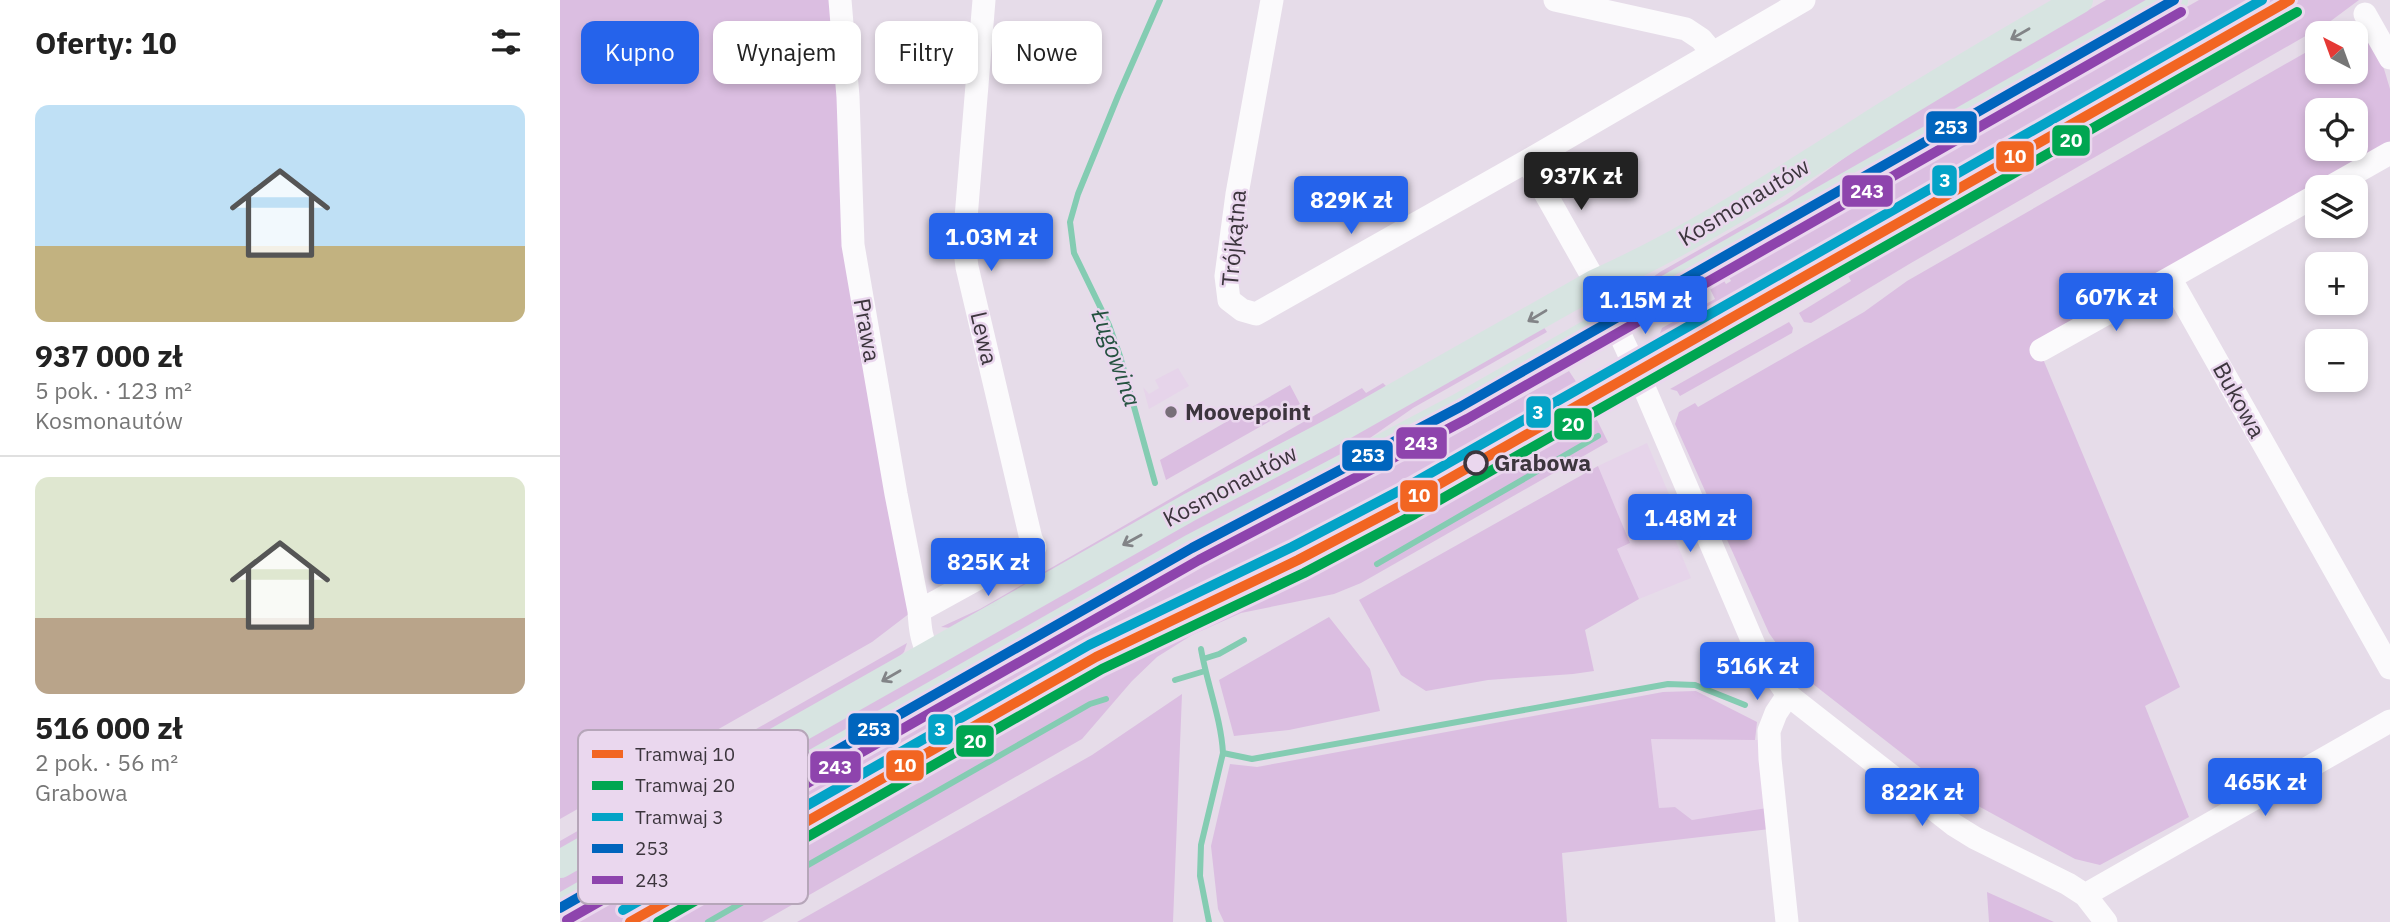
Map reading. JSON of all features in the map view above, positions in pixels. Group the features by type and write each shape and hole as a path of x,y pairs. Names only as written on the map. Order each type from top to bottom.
{"main road":[{"name":"Kosmonautów","path":"795,730 1190,507 1340,428 1596,283 1639,263 1733,211 1948,76 2079,0"},
{"name":"Kosmonautów","path":"808,767 1192,548 1460,407 2174,0"},
{"name":"Kosmonautów","path":"560,864 578,854"},
{"name":"Kosmonautów","path":"560,908 578,898"}],"street":[{"name":"Prawa","path":"840,0 848,97 853,245 919,611 920,631 923,645 929,654"},
{"name":"Lewa","path":"919,611 1035,547 967,267 964,242 984,0"},
{"name":"Trójkątna","path":"1272,0 1237,194 1227,268 1229,300 1242,310 1256,314 1804,0"},
{"path":"1555,0 1686,29 1701,38 1712,52"},
{"path":"2365,14 2390,58"},
{"path":"2351,175 2390,153"},
{"path":"1527,161 1596,283 1637,370 1755,647 1787,695 1954,825 2085,895 2106,922"},
{"path":"2041,350 2305,201"},
{"name":"Bukowa","path":"2170,278 2390,668"},
{"path":"1787,695 1769,731 1787,922"},
{"path":"2085,895 2390,721"}],"shaded area":[{"path":"560,0 832,0 835,21 713,21 713,84 843,84 910,613 872,642 717,730 578,730 578,809 560,819"},
{"path":"2106,0 2150,0 1639,291 1642,285 1660,272 1785,201 1865,143 1974,75"},
{"path":"2199,0 2359,0 2331,21 2305,21 2305,36 1811,323 1804,322 1799,313 1851,281 1842,265 1669,363 1657,343 1662,328 1715,299 1710,289 1723,279 1726,284 1731,281 1728,275 1749,256"},
{"path":"2368,40 2384,69 2390,89 2390,144 2368,158 2368,98 2305,98 2305,161 2363,161 2340,175 2305,175 2305,197 2043,359 2180,687 2145,706 2189,817 2100,865 2075,859 1949,790 1795,670 1769,633 1675,424 1679,412 1695,403 1698,407 1864,312 1907,281 2305,53 2305,84 2368,84"},
{"path":"1789,322 1793,328 1792,333 1680,396 1677,391 1670,389"},
{"path":"1543,326 1547,332 1413,408 1350,452 808,756 808,737 1178,526"},
{"path":"1178,368 1189,386 1149,409 1143,387 1149,394 1159,388 1155,380"},
{"path":"1569,371 1579,386 1492,435 1490,433 1471,444 1472,447 1402,487 1413,504 1588,402 1608,442 1361,583 1334,594 1241,613 1192,635 1157,657 1132,681 1082,739 808,896 808,781 1220,547 1345,483 1435,446"},
{"path":"1383,383 1386,386 1375,394 951,628 941,627 980,609 1362,388 1366,393"},
{"path":"1290,385 1300,404 1166,480 1160,460"},
{"path":"1647,443 1681,522 1670,527 1691,578 1639,599 1617,549 1630,543 1598,466"},
{"path":"1598,466 1630,543 1617,549 1639,599 1585,630 1594,671 1488,680 1426,691 1401,675 1359,600"},
{"path":"1329,617 1370,669 1380,711 1289,730 1234,736 1219,680"},
{"path":"907,643 898,658 772,730 755,730"},
{"path":"1696,691 1757,722 1755,740 1651,739 1659,808 1675,807 1692,820 1767,808 1770,829 1562,853 1567,922 1224,922 1218,909 1211,846 1230,764 1257,767 1663,692"},
{"path":"1182,694 1173,922 797,922 1092,755"},
{"path":"1651,739 1759,740 1767,811 1692,820 1675,807 1659,808"},
{"path":"578,831 578,841 560,851 560,841"},
{"path":"578,868 578,885 560,895 560,878"},
{"path":"1987,892 2054,922 1989,922"},
{"path":"593,904 793,904 762,922 561,922"}],"waterway":[{"name":"Ługowina","path":"1155,483 1120,356 1109,325 1074,253 1070,222 1078,194 1160,0"},
{"path":"1377,564 1598,436"},
{"path":"1203,659 1219,654 1244,640"},
{"name":"Ługowina","path":"1201,649 1220,727 1223,753 1201,845 1200,876 1209,922"},
{"path":"1175,680 1205,671"},
{"path":"1223,753 1252,759 1668,684 1695,685 1745,705"},
{"path":"808,865 1090,704 1106,699"},
{"path":"708,922 740,904"}],"tram line":[{"name":"3","path":"808,805 1089,645 1292,547 1401,490 2262,0"},
{"name":"10","path":"808,821 1096,657 1298,560 1408,502 2290,0"},
{"name":"20","path":"808,837 1102,669 1304,573 1415,514 2297,12"},
{"name":"3","path":"623,910 634,904"},
{"name":"10","path":"630,922 662,904"},
{"name":"20","path":"658,922 690,904"}],"transit line":[{"name":"253","path":"808,767 1192,548 1460,407 2174,0"},
{"name":"243","path":"808,783 1199,560 1467,419 2181,12"},
{"name":"253","path":"560,908 578,898"},
{"name":"243","path":"567,920 595,904"}],"place":[{"name":"Moovepoint","path":"1171,412"},
{"name":"Grabowa","path":"1476,463"}]}
